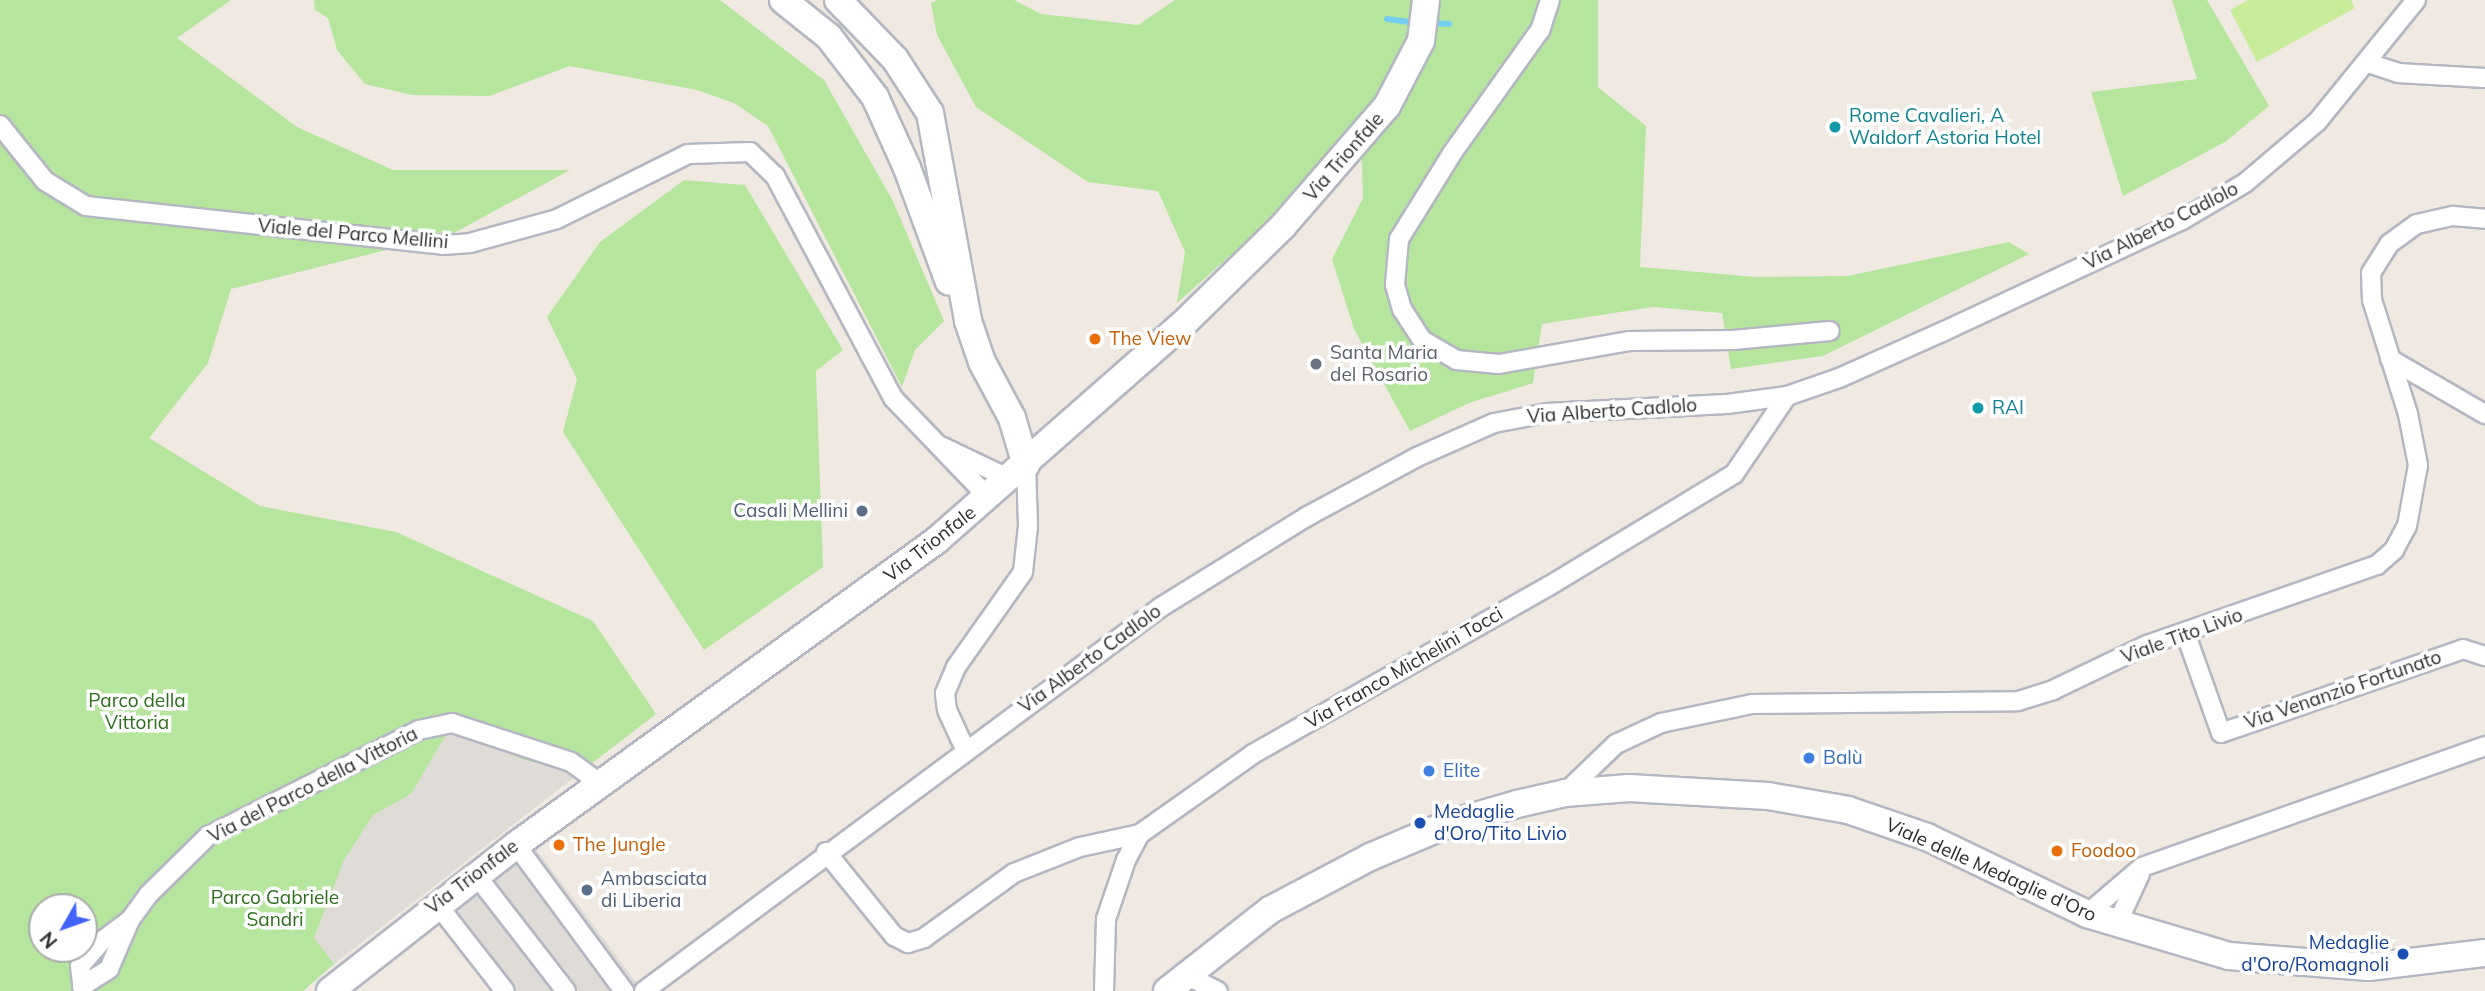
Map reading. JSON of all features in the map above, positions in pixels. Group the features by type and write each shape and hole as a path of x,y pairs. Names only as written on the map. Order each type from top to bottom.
{"main road":[{"path":"783,0 838,46 874,97 968,321 982,362 1012,418 1018,472"},
{"path":"838,0 895,59 930,113 968,321"},
{"name":"Via Trionfale","path":"330,991 437,904 516,845 888,578 1018,472 1221,288 1361,137 1397,92 1409,67 1424,30 1426,0"},
{"name":"Viale delle Medaglie d'Oro","path":"1175,983 1270,911 1370,857 1448,824 1565,793 1692,789 1826,804 1927,838 2116,926 2201,950 2304,965 2385,967 2483,958"}],"street":[{"path":"1550,0 1540,30 1453,152 1399,239 1395,285 1402,309 1422,340 1456,360 1499,364 1630,341 1733,340 1830,331"},
{"name":"Via Alberto Cadlolo","path":"644,991 965,749 1220,568 1417,457 1479,429 1547,413 1727,404 1787,396 1839,378 1942,332 2220,199 2303,135 2368,62 2416,0"},
{"path":"2368,62 2398,73 2485,78"},
{"name":"Viale del Parco Mellini","path":"0,125 45,181 86,206 443,245 470,243 549,222 688,154 750,152 775,176 885,386 988,497"},
{"name":"Viale Tito Livio","path":"1565,793 1616,744 1661,723 1752,704 2018,701 2185,632 2355,577 2394,550 2410,517 2418,465 2370,286 2376,261 2397,236 2417,224 2453,216 2485,219"},
{"path":"2390,359 2485,414"},
{"name":"Via Franco Michelini Tocci","path":"1104,991 1106,919 1126,860 1140,834 1253,754 1549,586 1734,474 1787,396"},
{"name":"Viale del Parco Mellini","path":"936,443 1018,472"},
{"path":"965,749 947,710 946,693 956,667 1023,572 1027,538 1018,472"},
{"name":"Via Venanzio Fortunato","path":"2185,632 2221,733 2463,649 2485,656"},
{"name":"Via del Parco della Vittoria","path":"130,920 109,970 83,988 80,966 89,954 130,920 171,869 208,836 439,723 452,723 570,762 600,783"},
{"path":"2087,914 2142,867 2485,746"},
{"path":"826,852 894,936 908,943 924,939 1014,873 1080,847 1140,834"},
{"path":"516,845 624,991"},
{"path":"2116,926 2142,867"},
{"path":"476,875 566,991"},
{"path":"437,904 505,991"},
{"path":"1175,983 1218,991"}],"green space":[{"path":"0,0 231,0 177,38 297,127 393,170 570,170 454,233 231,289 208,363 149,438 260,506 396,532 593,621 656,714 358,943 303,991 0,991"},
{"path":"314,0 720,0 824,80 893,201 944,321 915,350 902,387 768,126 734,103 697,90 570,66 489,96 412,95 365,84 337,50 328,18 315,10"},
{"path":"937,0 1014,0 1041,14 1138,25 1175,0 1598,0 1598,87 1646,126 1640,267 1756,277 1848,276 2009,242 2029,254 1823,356 1731,369 1722,313 1653,307 1542,324 1533,383 1469,403 1410,431 1354,329 1332,259 1363,198 1361,137 1323,162 1257,232 1177,303 1185,252 1158,191 1088,182 976,107 937,35 931,3"},
{"path":"2172,0 2207,0 2269,106 2225,142 2123,196 2091,92 2197,79"},
{"path":"2248,0 2351,0 2355,8 2257,62 2230,10"},
{"path":"684,180 745,185 843,350 816,371 823,567 704,650 563,432 577,379 547,317 600,242"}],"shaded area":[{"path":"450,728 522,759 578,774 334,964 314,938 344,860 373,815 411,794"},
{"path":"527,837 643,991 496,991 433,907"}],"waterway":[{"path":"1387,19 1416,23"},
{"path":"1431,23 1449,24"}],"place":[{"name":"Rome Cavalieri, A Waldorf Astoria Hotel","path":"1835,127"},
{"name":"The View","path":"1095,339"},
{"name":"Santa Maria del Rosario","path":"1316,364"},
{"name":"RAI","path":"1978,408"},
{"name":"Casali Mellini","path":"862,511"},
{"name":"Balù","path":"1809,758"},
{"name":"Elite","path":"1429,771"},
{"name":"Medaglie d'Oro/Tito Livio","path":"1420,823"},
{"name":"The Jungle","path":"559,845"},
{"name":"Foodoo","path":"2057,851"},
{"name":"Ambasciata di Liberia","path":"587,890"},
{"name":"Medaglie d'Oro/Romagnoli","path":"2403,954"}],"park label":[{"name":"Parco della Vittoria","path":"137,712"},
{"name":"Parco Gabriele Sandri","path":"275,909"}]}
